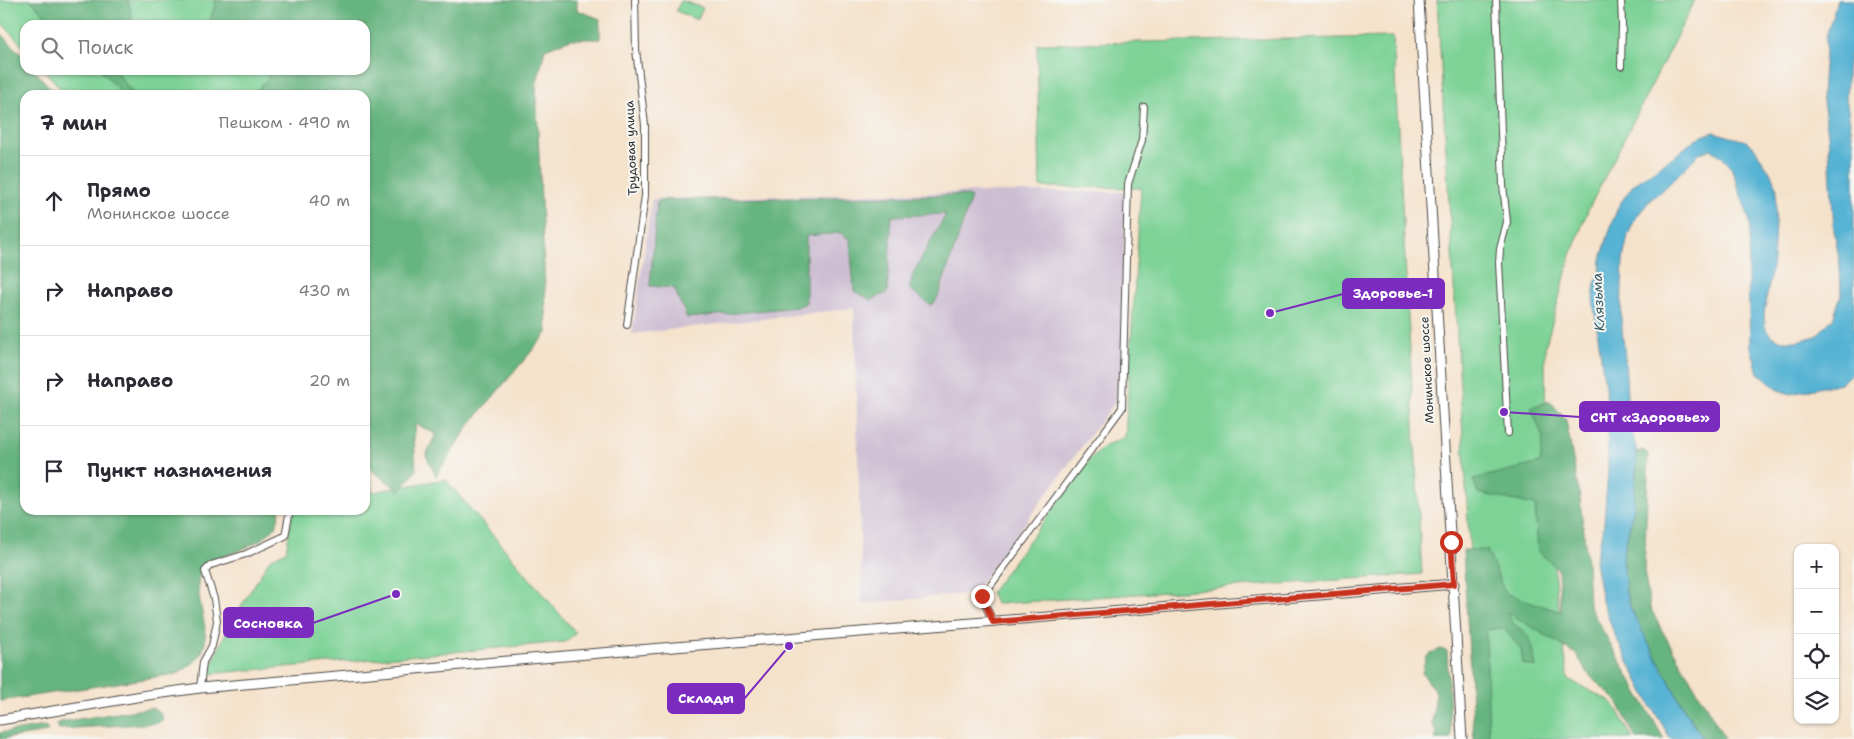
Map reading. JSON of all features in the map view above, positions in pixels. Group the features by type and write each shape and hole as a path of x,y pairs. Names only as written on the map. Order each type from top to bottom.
{"main road":[{"name":"Монинское шоссе","path":"1419,0 1462,739"},
{"path":"0,720 200,688 576,655 1454,584"}],"street":[{"name":"Трудовая улица","path":"627,325 645,196 644,125 636,50 635,0"},
{"path":"1496,0 1503,185 1507,214 1506,230 1500,249 1500,263 1508,433"},
{"path":"1621,0 1621,66"},
{"path":"993,622 982,596 1122,408 1128,184 1142,140 1144,107"},
{"path":"200,688 203,662 212,646 217,621 214,600 205,571 211,565 246,554 285,536 289,515"}],"shaded area":[{"path":"968,192 1125,192 1121,394 973,593 862,604 854,308 632,334 652,199"}],"green space":[{"path":"0,0 31,0 49,20 20,20 20,43 0,21"},
{"path":"31,0 128,0 132,19 130,20 49,20"},
{"path":"128,0 215,0 225,20 130,20 132,19"},
{"path":"215,0 577,0 577,10 600,19 600,39 571,39 545,49 536,87 547,333 470,424 436,476 426,455 436,434 416,424 414,438 416,471 400,491 370,469 370,90 256,90 269,77 268,75 370,75 370,20 210,20"},
{"path":"681,0 703,8 697,20 676,11"},
{"path":"1437,0 1695,0 1588,210 1571,255 1545,348 1546,476 1556,587 1568,679 1613,703 1633,739 1481,739"},
{"path":"0,32 20,54 20,75 39,75 52,90 20,90 20,515 279,515 276,525 262,539 201,565 198,585 204,624 204,646 200,656 191,665 176,674 0,701"},
{"path":"1393,37 1422,574 996,604 991,592 1089,460 1103,447 1125,437 1141,188 1040,187 1037,44"},
{"path":"48,75 105,75 119,90 62,90"},
{"path":"105,75 119,75 130,90 119,90"},
{"path":"119,75 268,75 269,77 256,90 130,90"},
{"path":"962,195 971,197 968,208 939,294 935,302 930,305 909,288 914,272 946,214 892,216 887,293 871,300 854,291 850,240 841,233 806,236 806,303 797,307 687,318 674,288 650,286 657,203 660,200"},
{"path":"1550,401 1566,420 1580,499 1587,562 1589,606 1664,739 1636,739 1617,701 1589,675 1576,654 1507,612 1512,622 1530,638 1536,667 1523,664 1521,649 1503,628 1486,630 1489,739 1474,739 1463,550 1487,550 1505,593 1561,612 1558,569 1538,551 1535,505 1478,493 1473,479 1540,463 1543,438 1531,407"},
{"path":"1643,450 1648,454 1644,571 1650,607 1725,739 1703,739 1687,714 1650,646 1631,609 1626,593 1623,555 1634,507 1637,452"},
{"path":"445,479 576,633 565,642 207,674 228,628 270,559 286,551 292,515 370,515 370,484 373,492"},
{"path":"1440,649 1447,651 1451,739 1435,739 1437,734 1432,724 1436,692 1422,673 1426,657"},
{"path":"150,708 158,711 163,719 158,723 59,729 57,725 60,722"},
{"path":"45,726 48,729 46,732 0,739 0,733"}],"water":[{"name":"Клязьма","path":"1837,0 1854,0 1854,39 1848,63 1846,98 1854,146 1854,371 1841,383 1791,394 1778,390 1758,373 1750,344 1749,218 1731,167 1711,149 1700,153 1650,200 1635,219 1628,235 1623,260 1621,318 1628,415 1637,452 1634,507 1623,555 1626,593 1631,609 1650,646 1687,714 1703,739 1671,739 1651,706 1615,636 1602,601 1595,561 1604,524 1608,470 1607,401 1593,299 1595,283 1600,274 1601,259 1612,223 1619,205 1633,185 1680,152 1695,139 1713,132 1746,141 1754,147 1777,187 1773,261 1764,313 1765,327 1771,336 1782,341 1798,341 1816,336 1833,318 1841,295 1840,265 1834,230 1828,134 1822,95 1826,37"}],"place":[{"name":"Здоровье-1","path":"1270,313"},
{"name":"СНТ «Здоровье»","path":"1504,412"},
{"name":"Сосновка","path":"396,594"},
{"name":"Склады","path":"789,646"}],"route":[{"path":"982,596 993,622 1454,584 1451,542"}]}
